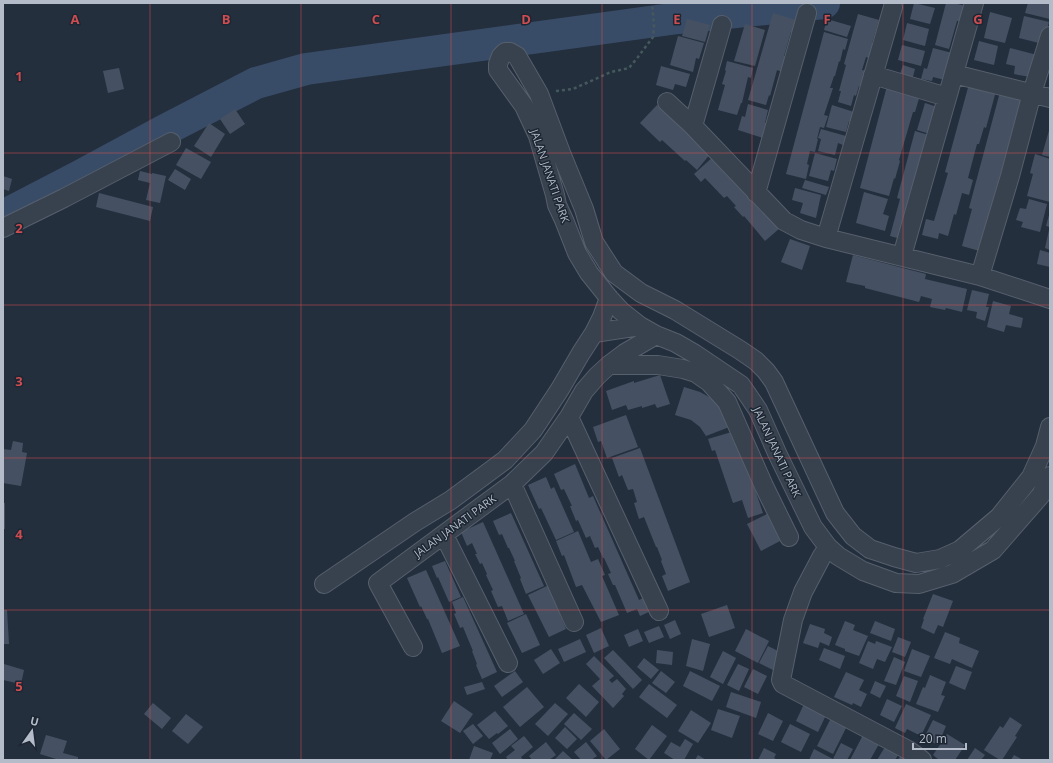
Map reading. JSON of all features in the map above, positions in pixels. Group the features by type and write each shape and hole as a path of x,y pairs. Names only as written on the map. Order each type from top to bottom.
{"street":[{"path":"902,256 974,3"},
{"path":"826,238 893,8"},
{"path":"756,193 807,13"},
{"path":"692,126 722,25"},
{"path":"980,276 1010,176 1032,93 1050,36"},
{"name":"JALAN JANATI PARK","path":"539,94 517,56 510,52 505,52 501,56 498,64 498,70 524,106 538,136 556,195 557,205 577,253 589,272 621,312 640,326 695,354 741,385 758,410 813,528 823,555 838,556 862,571 896,583 919,584 952,574 993,550 1041,495 1050,476"},
{"path":"954,74 1050,98"},
{"path":"873,76 947,97"},
{"path":"539,94 584,209 594,242 614,273 641,293 675,310 707,329 756,361 766,371 774,382 835,513 853,536 870,549 916,562 940,559 960,550 999,517 1031,477 1045,446 1050,426"},
{"path":"667,102 784,221 801,230 826,238 980,276 1050,299"},
{"path":"3,228 171,142"},
{"path":"564,220 584,209"},
{"path":"324,584 415,522 451,500 505,460 532,430 594,334 609,298"},
{"path":"594,334 640,326"},
{"path":"695,354 707,329"},
{"name":"JALAN JANATI PARK","path":"412,647 378,583 512,484 544,453 569,417 584,391 597,376 625,353 656,335"},
{"path":"610,365 658,365 683,369 696,373 709,382 727,402 764,486 789,537"},
{"path":"569,417 659,611"},
{"path":"512,484 574,622"},
{"path":"444,535 508,663"},
{"path":"823,555 803,592 793,620 782,680 783,684 908,750 922,760"}],"path":[{"path":"539,94 572,89 611,72 629,68 653,37 654,26 652,3"}],"building":[{"path":"914,3 935,8 930,24 910,19"},
{"path":"946,3 966,6 961,21 957,21 949,49 935,45"},
{"path":"1028,3 1050,3 1050,19 1025,13"},
{"path":"990,12 1012,18 1005,43 984,38"},
{"path":"773,13 796,20 784,56 786,56 782,72 777,70 766,105 748,100"},
{"path":"858,14 879,20 869,58 866,57 862,70 867,71 862,87 859,86 856,96 854,95 851,106 838,102 841,91 839,91 846,65 844,64"},
{"path":"1024,16 1049,22 1043,44 1019,38"},
{"path":"687,19 710,25 705,42 682,36"},
{"path":"827,19 851,26 847,37 824,30"},
{"path":"907,23 929,29 925,46 903,40"},
{"path":"745,24 765,30 755,66 734,61"},
{"path":"824,32 848,39 845,50 843,49 840,62 839,61 830,88 833,88 824,115 828,116 824,128 820,127 815,152 810,151 806,179 786,174"},
{"path":"678,36 704,43 699,59 696,58 693,72 670,65"},
{"path":"979,41 998,46 994,65 974,60"},
{"path":"902,45 925,51 921,66 898,60"},
{"path":"933,48 952,53 945,80 933,77 932,81 921,79 924,68 927,69"},
{"path":"1010,48 1037,55 1030,77 1014,74 1015,66 1006,64"},
{"path":"727,61 753,68 751,78 748,77 742,103 737,115 718,110 725,85 722,84"},
{"path":"903,65 915,69 911,84 898,80"},
{"path":"661,66 690,74 686,87 675,84 673,90 656,85"},
{"path":"119,68 124,89 108,93 103,71"},
{"path":"969,84 996,91 986,128 984,127 979,144 977,144 968,178 973,180 969,195 962,193 948,236 939,233 938,239 922,235 926,219 934,221 948,173 945,172"},
{"path":"887,86 920,95 915,112 913,112 889,196 860,188"},
{"path":"1000,92 1024,99 1007,159 1005,159 983,252 962,246 972,209 969,208"},
{"path":"925,103 940,108 933,135 917,130"},
{"path":"748,104 768,110 765,123 767,123 763,138 738,130 742,116 745,117"},
{"path":"657,105 711,153 697,170 662,140 660,142 640,123"},
{"path":"832,105 854,112 850,122 849,121 846,132 826,127"},
{"path":"235,109 245,124 230,134 220,119"},
{"path":"209,123 225,134 211,157 194,146"},
{"path":"1050,127 1050,157 1042,155"},
{"path":"821,129 846,136 843,145 838,143 835,155 818,151 821,139 818,138"},
{"path":"915,131 932,136 905,240 890,236 900,199 897,198"},
{"path":"186,148 211,162 201,179 176,165"},
{"path":"815,153 837,159 834,171 831,170 828,181 809,176"},
{"path":"1035,154 1050,159 1050,202 1027,196 1033,174 1030,173"},
{"path":"714,156 780,228 765,241 744,216 743,217 734,207 736,206 727,196 724,198 705,178 701,182 694,174"},
{"path":"175,169 191,179 185,190 168,180"},
{"path":"140,171 166,176 160,203 146,200 150,183 138,180"},
{"path":"3,176 12,179 9,191 3,189"},
{"path":"805,180 829,187 826,195 802,188"},
{"path":"795,188 821,195 816,218 800,213 803,203 792,200"},
{"path":"864,192 888,199 883,214 889,216 885,231 856,223"},
{"path":"99,193 153,207 150,221 96,207"},
{"path":"1029,199 1047,204 1040,232 1021,227 1023,222 1016,220 1020,208 1026,209"},
{"path":"1050,215 1050,227 1046,226"},
{"path":"1050,230 1050,250 1045,248"},
{"path":"790,239 810,246 802,270 781,262"},
{"path":"1040,250 1050,253 1050,267 1037,264"},
{"path":"853,255 926,274 925,279 967,289 962,312 946,308 945,310 930,307 932,299 921,296 919,302 846,282"},
{"path":"972,290 989,294 986,307 989,307 985,321 976,318 977,312 967,310"},
{"path":"993,301 1011,306 1009,314 1023,318 1021,328 1006,325 1004,332 987,327"},
{"path":"660,375 670,404 657,408 655,404 628,410 626,405 612,410 606,391 634,381 634,383"},
{"path":"684,387 700,392 718,402 732,426 706,436 700,427 691,420 675,415"},
{"path":"626,415 638,447 607,458 601,441 598,442 593,427"},
{"path":"735,431 763,513 748,518 742,500 733,503 715,450 712,451 708,439"},
{"path":"13,441 23,443 22,452 27,453 21,486 3,483 3,449 11,450"},
{"path":"640,448 690,582 668,591 662,576 666,574 661,561 662,560 644,517 639,519 634,503 637,502 633,489 628,490 622,475 619,477 612,458"},
{"path":"575,464 589,498 593,496 639,600 645,597 651,611 640,616 637,609 627,613 615,585 613,585 608,574 611,573 598,547 595,548 590,536 586,538 578,520 576,521 570,506 572,506 564,489 561,490 554,474"},
{"path":"546,477 551,489 554,487 574,532 556,540 528,485"},
{"path":"3,503 5,503 5,529 3,529"},
{"path":"511,513 544,586 526,594 515,561 502,534 499,535 493,521"},
{"path":"767,514 780,541 761,551 747,524"},
{"path":"483,522 524,614 508,621 502,606 498,607 491,591 493,590 486,575 487,574 482,563 480,564 475,554 477,554 472,543 467,546 461,532"},
{"path":"578,531 591,562 598,559 605,575 602,576 619,615 601,622 582,585 576,587 564,555 562,556 556,541"},
{"path":"445,561 461,597 449,602 432,566"},
{"path":"426,570 460,646 442,653 428,619 421,606 420,607 407,578"},
{"path":"549,585 562,615 560,615 566,629 549,637 528,595"},
{"path":"933,594 953,601 943,627 938,625 934,634 921,628"},
{"path":"463,597 497,672 482,679 463,627 460,628 454,614 456,613 452,602"},
{"path":"727,605 735,628 709,637 701,614"},
{"path":"3,610 7,610 9,644 3,644"},
{"path":"526,614 540,645 522,653 507,623"},
{"path":"675,620 681,634 670,639 664,625"},
{"path":"845,621 855,625 853,630 868,636 859,656 845,651 845,649 835,645"},
{"path":"875,621 895,629 891,641 870,633"},
{"path":"810,624 825,629 824,633 832,637 829,646 820,642 818,648 803,643"},
{"path":"659,626 664,637 649,643 644,632"},
{"path":"601,628 609,646 594,653 586,635"},
{"path":"638,629 643,641 629,647 624,635"},
{"path":"746,629 769,641 758,663 735,651"},
{"path":"945,632 960,638 959,643 979,651 972,668 952,659 950,664 934,658"},
{"path":"898,637 911,642 905,657 892,652"},
{"path":"580,639 586,652 564,662 558,649"},
{"path":"692,639 710,644 703,671 686,666"},
{"path":"868,641 875,644 876,641 892,647 885,662 877,659 873,669 859,663"},
{"path":"768,646 786,655 779,673 759,663"},
{"path":"824,648 845,656 840,669 819,660"},
{"path":"551,649 560,663 543,674 534,660"},
{"path":"912,649 930,656 921,677 904,671"},
{"path":"613,650 642,680 633,689 604,658"},
{"path":"657,650 673,652 672,665 656,663"},
{"path":"723,651 736,658 723,684 710,677"},
{"path":"594,656 614,676 609,680 612,683 617,679 626,689 622,694 624,696 613,708 592,686 600,679 586,664"},
{"path":"894,657 905,662 896,685 884,681"},
{"path":"644,658 659,670 651,679 637,667"},
{"path":"4,664 24,670 21,684 3,680"},
{"path":"738,664 749,669 739,691 727,685"},
{"path":"956,666 972,672 965,690 949,683"},
{"path":"753,669 767,676 758,694 744,687"},
{"path":"515,671 523,682 502,697 494,686"},
{"path":"661,671 675,682 666,693 652,683"},
{"path":"690,671 720,686 712,701 683,686"},
{"path":"846,672 864,680 859,690 867,694 861,707 853,703 852,705 834,697"},
{"path":"930,675 946,682 941,695 945,696 938,712 916,704"},
{"path":"904,676 918,681 910,702 896,696"},
{"path":"875,681 886,686 880,698 870,693"},
{"path":"482,682 485,689 467,695 464,687"},
{"path":"579,684 599,702 586,717 566,698"},
{"path":"649,684 677,705 667,718 639,697"},
{"path":"527,687 544,707 520,727 503,707"},
{"path":"731,692 761,702 756,718 726,707"},
{"path":"887,699 902,706 894,722 880,715"},
{"path":"454,701 473,714 460,733 441,721"},
{"path":"805,702 827,713 818,732 796,721"},
{"path":"153,703 171,718 162,729 144,714"},
{"path":"555,703 568,714 548,736 535,724"},
{"path":"906,704 931,715 921,736 907,729 905,733 895,728"},
{"path":"718,709 740,716 732,738 711,730"},
{"path":"691,710 711,723 698,743 678,731"},
{"path":"495,711 508,726 489,739 477,725"},
{"path":"574,713 592,729 581,740 564,724"},
{"path":"768,713 783,721 773,741 758,734"},
{"path":"186,714 203,727 188,744 172,731"},
{"path":"1010,717 1022,725 1015,736 1017,737 1002,760 1000,760 984,750 1000,726 1003,728"},
{"path":"831,718 847,726 833,754 817,746"},
{"path":"933,720 946,726 938,745 924,738"},
{"path":"473,724 483,736 473,744 463,731"},
{"path":"790,724 810,734 801,752 781,742"},
{"path":"652,725 667,736 649,760 635,749"},
{"path":"565,727 577,739 567,749 555,738"},
{"path":"510,729 518,739 500,754 492,743"},
{"path":"604,729 620,749 606,760 590,741"},
{"path":"947,734 965,745 955,760 939,760 933,755"},
{"path":"46,735 67,741 63,753 78,757 78,760 55,760 56,759 40,754"},
{"path":"863,735 879,744 870,760 850,760"},
{"path":"524,736 533,747 521,757 523,760 508,760 506,757 515,750 511,746"},
{"path":"685,739 693,744 684,760 675,760 664,753 671,742 680,747"},
{"path":"546,742 556,755 549,760 532,760 529,756"},
{"path":"586,742 597,756 591,760 581,760 574,752"},
{"path":"841,743 853,749 847,760 809,760 814,749 833,759"},
{"path":"474,746 493,753 490,760 469,760"},
{"path":"885,747 898,755 895,760 877,760"},
{"path":"764,748 776,754 774,758 778,760 758,760"},
{"path":"975,748 985,755 981,760 967,760"},
{"path":"563,751 573,760 554,760"},
{"path":"903,752 916,760 898,760"},
{"path":"698,755 706,760 695,760"},
{"path":"1014,755 1023,760 1011,760"}],"waterway":[{"path":"3,216 256,83 306,69 678,18 824,3"}]}
